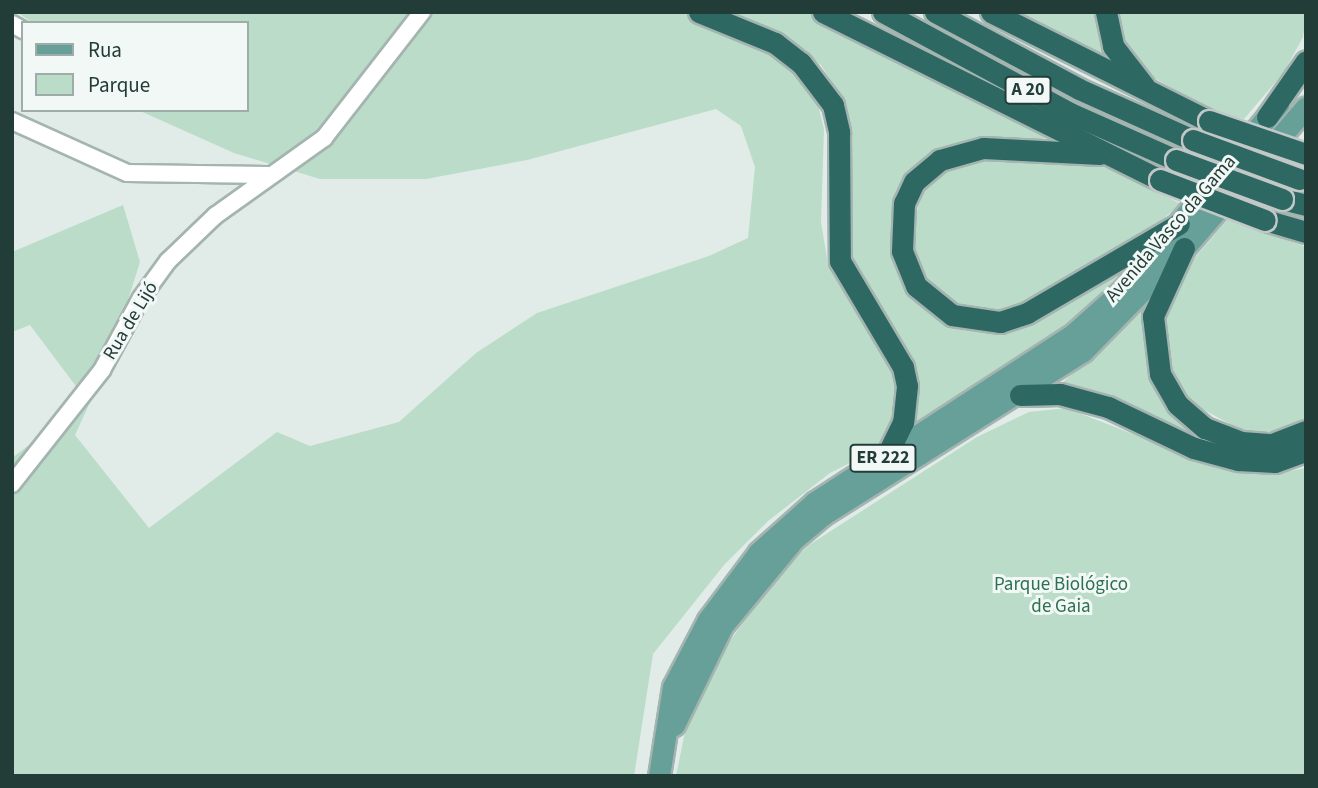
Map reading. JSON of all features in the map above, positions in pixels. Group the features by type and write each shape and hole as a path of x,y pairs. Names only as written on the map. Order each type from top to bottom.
{"highway":[{"path":"699,12 775,43 801,62 833,105 840,146 840,261 903,367 907,386 903,422 887,455"},
{"path":"823,12 1100,154 1160,180 1303,232"},
{"name":"A 20","path":"883,12 1070,113 1176,160 1282,199 1306,205"},
{"name":"A 20","path":"935,12 1079,89 1193,140 1302,180"},
{"path":"991,12 1155,98 1209,121 1306,154"},
{"path":"1106,12 1113,46 1155,98"},
{"path":"1267,117 1306,61"},
{"path":"1100,154 983,148 956,152 925,170 904,203 900,228 902,251 916,286 952,315 1000,322 1039,307 1179,224"},
{"path":"1184,248 1153,316 1160,374 1177,404 1205,428 1241,442 1272,443 1306,431"},
{"path":"1020,394 1060,394 1108,407 1194,448 1238,460 1275,461 1306,451"}],"main road":[{"name":"Avenida Vasco da Gama","path":"659,776 673,687 732,583 815,502 1072,336 1124,289 1267,117 1306,75"},
{"name":"Avenida Vasco da Gama","path":"662,750 722,626 794,539 866,487 1020,394 1111,327 1184,248 1306,107"}],"street":[{"name":"Rua de Lijó","path":"12,484 94,381 168,261 215,215 335,127 422,12"},
{"path":"14,126 127,173 268,175"}],"green space":[{"path":"17,12 681,12 789,56 817,101 824,129 821,222 828,264 893,361 901,389 899,411 874,451 830,473 768,521 724,565 653,654 634,776 12,776 12,458 87,401 30,325 12,332 12,252 123,205 140,262 108,363 75,435 149,528 277,432 310,446 399,422 476,353 537,313 709,256 748,238 755,167 741,126 716,109 527,160 426,179 320,179 234,153 142,112 248,112 248,21 30,21"},
{"path":"711,12 809,12 1051,138 942,150 892,238 894,260 927,310 953,325 1002,330 1134,266 1075,324 910,428 919,402 913,363 861,283 852,257 847,231 850,143 837,90 821,65 797,46"},
{"path":"1012,12 1099,12 1118,65"},
{"path":"1117,12 1306,12 1306,18 1303,37 1284,72 1244,119 1214,112 1145,73 1125,41"},
{"path":"1023,156 1077,159 1118,172 1181,204 1133,244 1008,312 974,312 949,303 926,283 911,253 913,222 923,193 945,172 969,160"},
{"path":"1228,219 1306,247 1306,422 1275,431 1245,432 1193,404 1173,375 1163,340 1164,307 1176,280"},
{"path":"1151,303 1147,348 1208,440 1114,398 1062,383"},
{"name":"Parque Biológico de Gaia","path":"1066,408 1208,463 1267,475 1306,468 1306,776 676,776 685,732 718,659 768,585 809,545 977,437 1029,412"}]}
